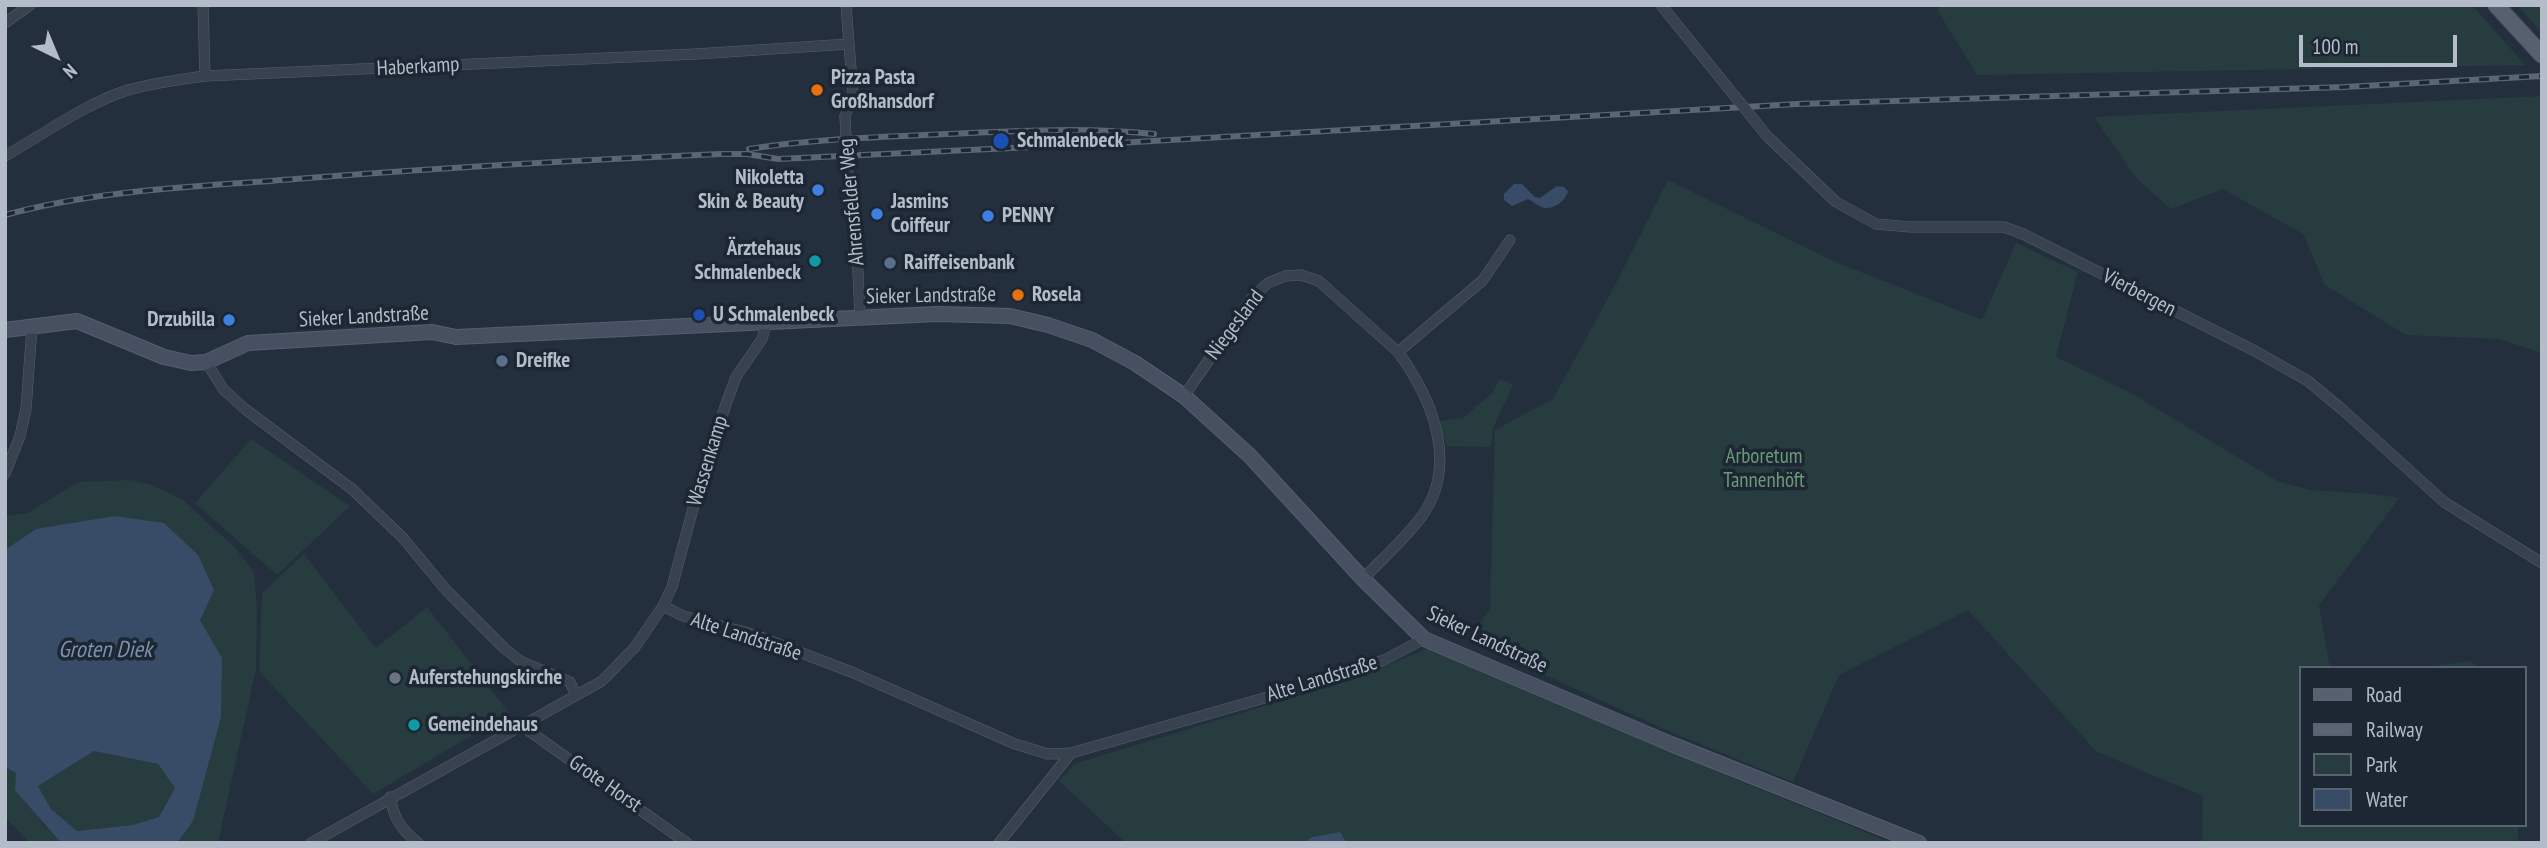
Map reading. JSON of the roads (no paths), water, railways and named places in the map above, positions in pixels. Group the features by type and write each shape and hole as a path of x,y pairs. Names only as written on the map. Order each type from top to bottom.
{"main road":[{"path":"2496,5 2540,53"}],"street":[{"path":"5,23 30,5"},
{"path":"203,5 205,76"},
{"name":"Ahrensfelder Weg","path":"846,5 853,95 845,116 848,179 855,206 860,317"},
{"name":"Vierbergen","path":"1661,5 1767,136 1836,202 1876,223 1910,227 2004,226 2023,233 2255,351 2308,381 2444,502 2542,562"},
{"name":"Haberkamp","path":"5,156 87,108 124,92 162,82 205,76 696,54 849,44"},
{"path":"1398,352 1483,280 1510,240"},
{"name":"Niegesland","path":"1184,396 1251,299 1268,283 1285,276 1301,275 1319,281 1398,352 1407,364 1434,422 1441,457 1439,480 1422,515 1363,579"},
{"name":"Sieker Landstraße","path":"5,330 77,321 164,357 191,363 206,362 248,343 432,332 456,337 975,314 1010,316 1048,325 1092,340 1135,363 1184,396 1250,456 1363,579 1424,639 1671,744 1919,843"},
{"name":"Wassenkamp","path":"663,606 672,587 726,404 736,377 762,339 767,322"},
{"path":"5,474 20,436 26,409 32,327"},
{"path":"206,362 224,390 245,409 352,489 402,538 446,590 505,648 520,660 570,682 576,695"},
{"name":"Alte Landstraße","path":"311,843 602,681 618,667 663,606 683,616 752,634 854,674 1022,746 1048,754 1071,753 1317,683 1384,660 1424,639"},
{"name":"Grote Horst","path":"522,726 687,843"},
{"path":"999,843 1071,753"},
{"path":"390,797 393,814 402,830 418,843"}],"water":[{"path":"1514,184 1522,184 1535,197 1540,198 1557,186 1568,191 1562,201 1553,207 1543,207 1528,199 1512,206 1504,200 1504,194"},
{"name":"Groten Diek","path":"115,516 164,523 198,555 214,590 200,620 222,658 221,717 193,821 177,843 61,843 15,790 16,773 5,767 5,550 36,529","holes":["94,751 158,764 175,788 159,817 132,825 77,831 51,809 38,786"]},
{"path":"1340,832 1347,843 1304,843 1312,837"}],"railway":[{"path":"5,215 41,206 149,190 561,162 721,154 747,154 778,159 1118,143 1797,104 2345,87 2542,76"},
{"path":"749,149 847,139 998,132 1075,130 1154,134"}],"place":[{"name":"Pizza Pasta Großhansdorf","path":"817,90"},
{"name":"Schmalenbeck","path":"1001,141"},
{"name":"Nikoletta Skin & Beauty","path":"818,190"},
{"name":"Jasmins Coiffeur","path":"877,214"},
{"name":"PENNY","path":"988,216"},
{"name":"Ärztehaus Schmalenbeck","path":"815,261"},
{"name":"Raiffeisenbank","path":"890,263"},
{"name":"Rosela","path":"1018,295"},
{"name":"U Schmalenbeck","path":"699,315"},
{"name":"Drzubilla","path":"229,320"},
{"name":"Dreifke","path":"502,361"},
{"name":"Auferstehungskirche","path":"395,678"},
{"name":"Gemeindehaus","path":"414,725"}],"park label":[{"name":"Arboretum Tannenhöft","path":"1764,469"}]}
